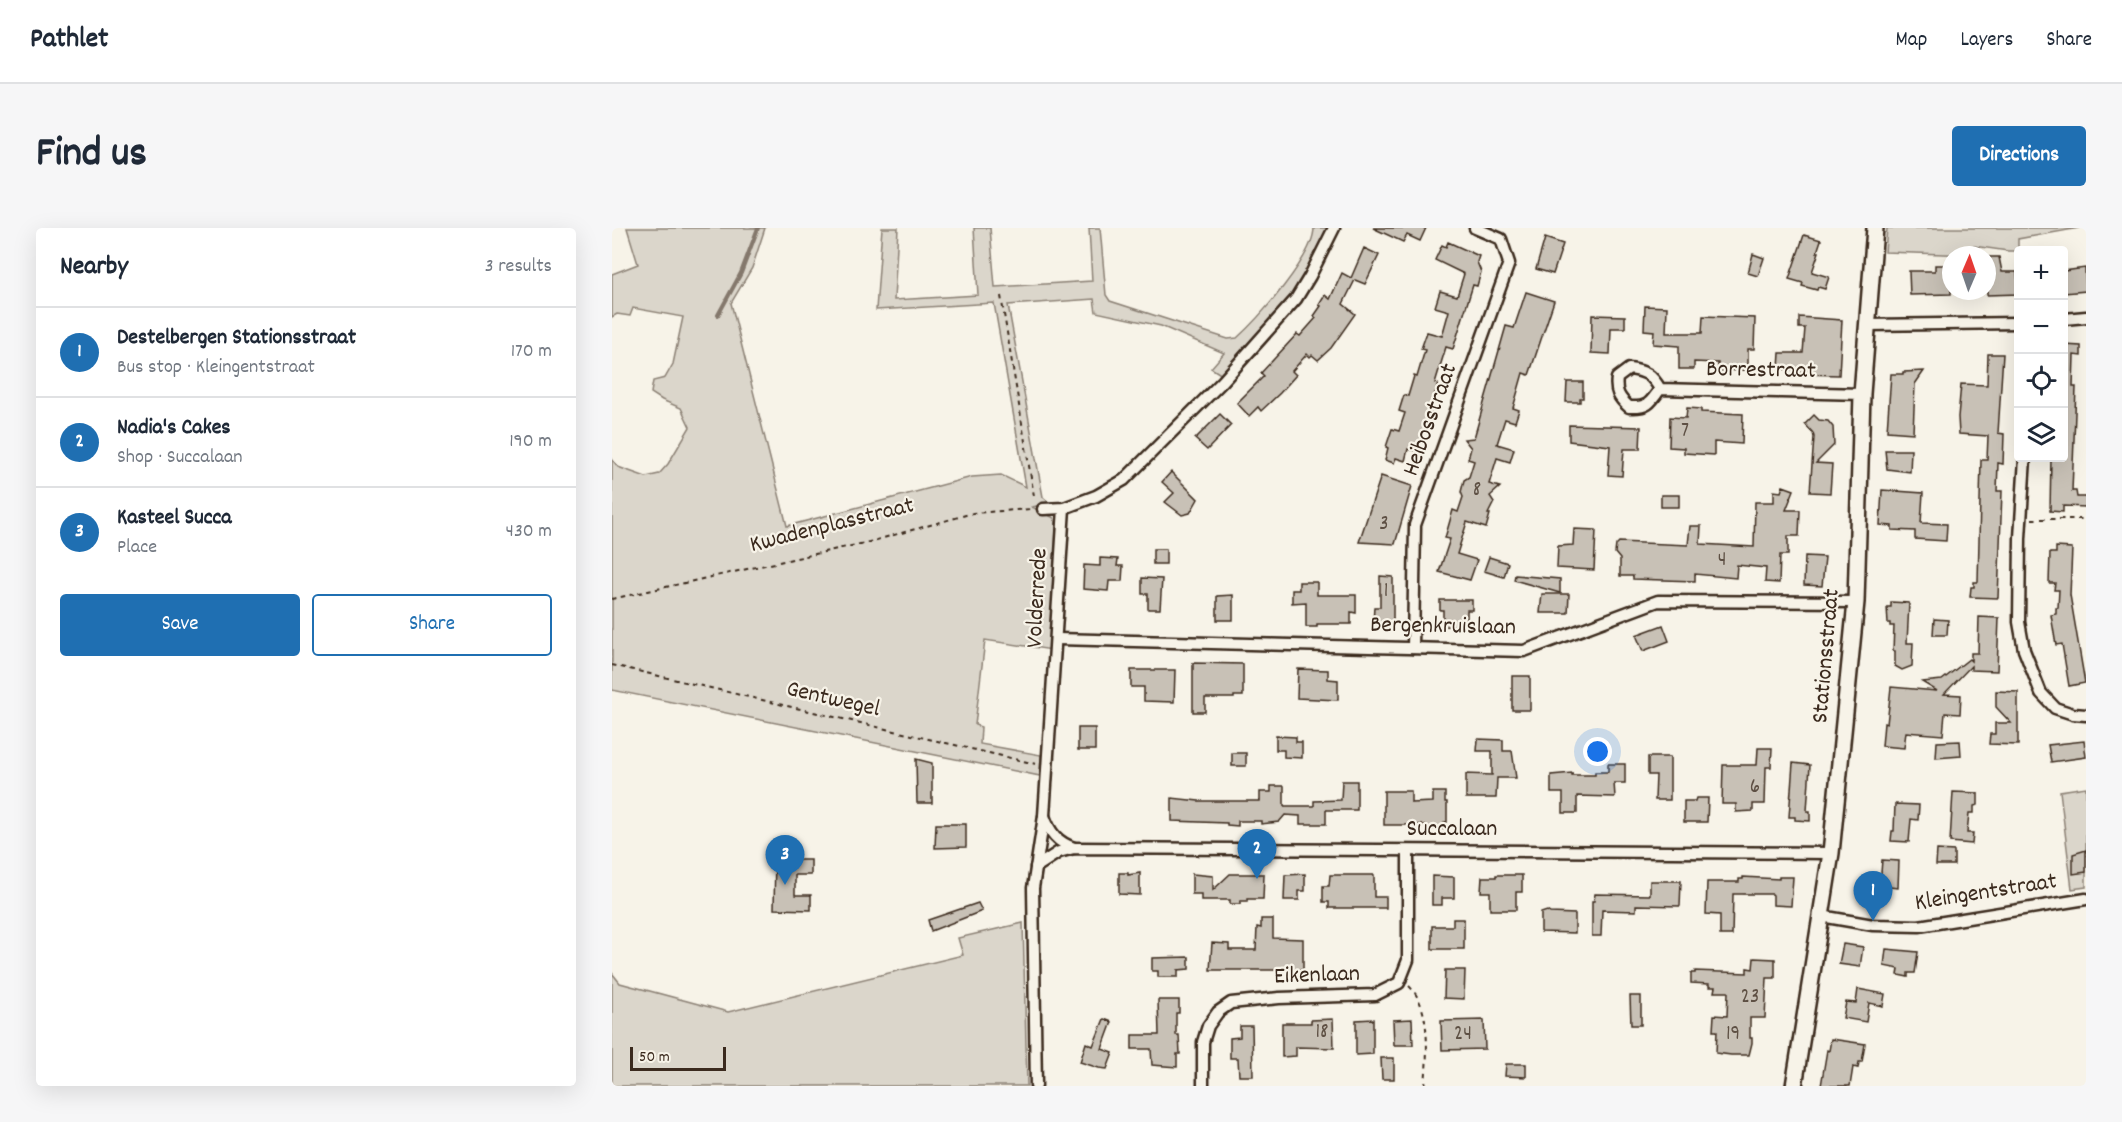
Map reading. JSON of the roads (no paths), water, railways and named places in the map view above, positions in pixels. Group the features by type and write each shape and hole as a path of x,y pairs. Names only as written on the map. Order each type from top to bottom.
{"street":[{"path":"1043,509 1064,508 1096,496 1124,480 1223,381 1296,298 1310,276 1334,228"},
{"name":"Heibosstraat","path":"1413,648 1415,525 1509,263 1500,239 1475,228"},
{"name":"Stationsstraat","path":"1794,1086 1831,854 1856,602 1862,394 1875,228"},
{"path":"2068,318 2086,316"},
{"path":"1867,325 2014,323"},
{"name":"Borrestraat","path":"1660,389 1862,394"},
{"path":"2025,462 2019,622 2024,650 2041,693 2055,708 2073,714 2086,715"},
{"name":"Volderrede","path":"1036,1086 1033,888 1044,816 1064,508"},
{"name":"Bergenkruislaan","path":"1057,639 1524,651 1658,601 1856,602"},
{"path":"1044,816 1050,831 1061,843 1074,848"},
{"name":"Succalaan","path":"1036,867 1059,852 1074,848 1831,854"},
{"name":"Eikenlaan","path":"1203,1086 1203,1042 1208,1026 1218,1012 1231,1003 1279,998 1375,994 1398,983 1408,960 1408,851"},
{"name":"Kleingentstraat","path":"1821,916 1873,925 1919,926 2086,899"}],"waterway":[{"path":"718,315 741,273 758,228"}],"place":[{"name":"Nadia's Cakes","path":"1257,879"},
{"name":"Kasteel Succa","path":"785,885"},
{"name":"Destelbergen Stationsstraat","path":"1873,921"}]}
